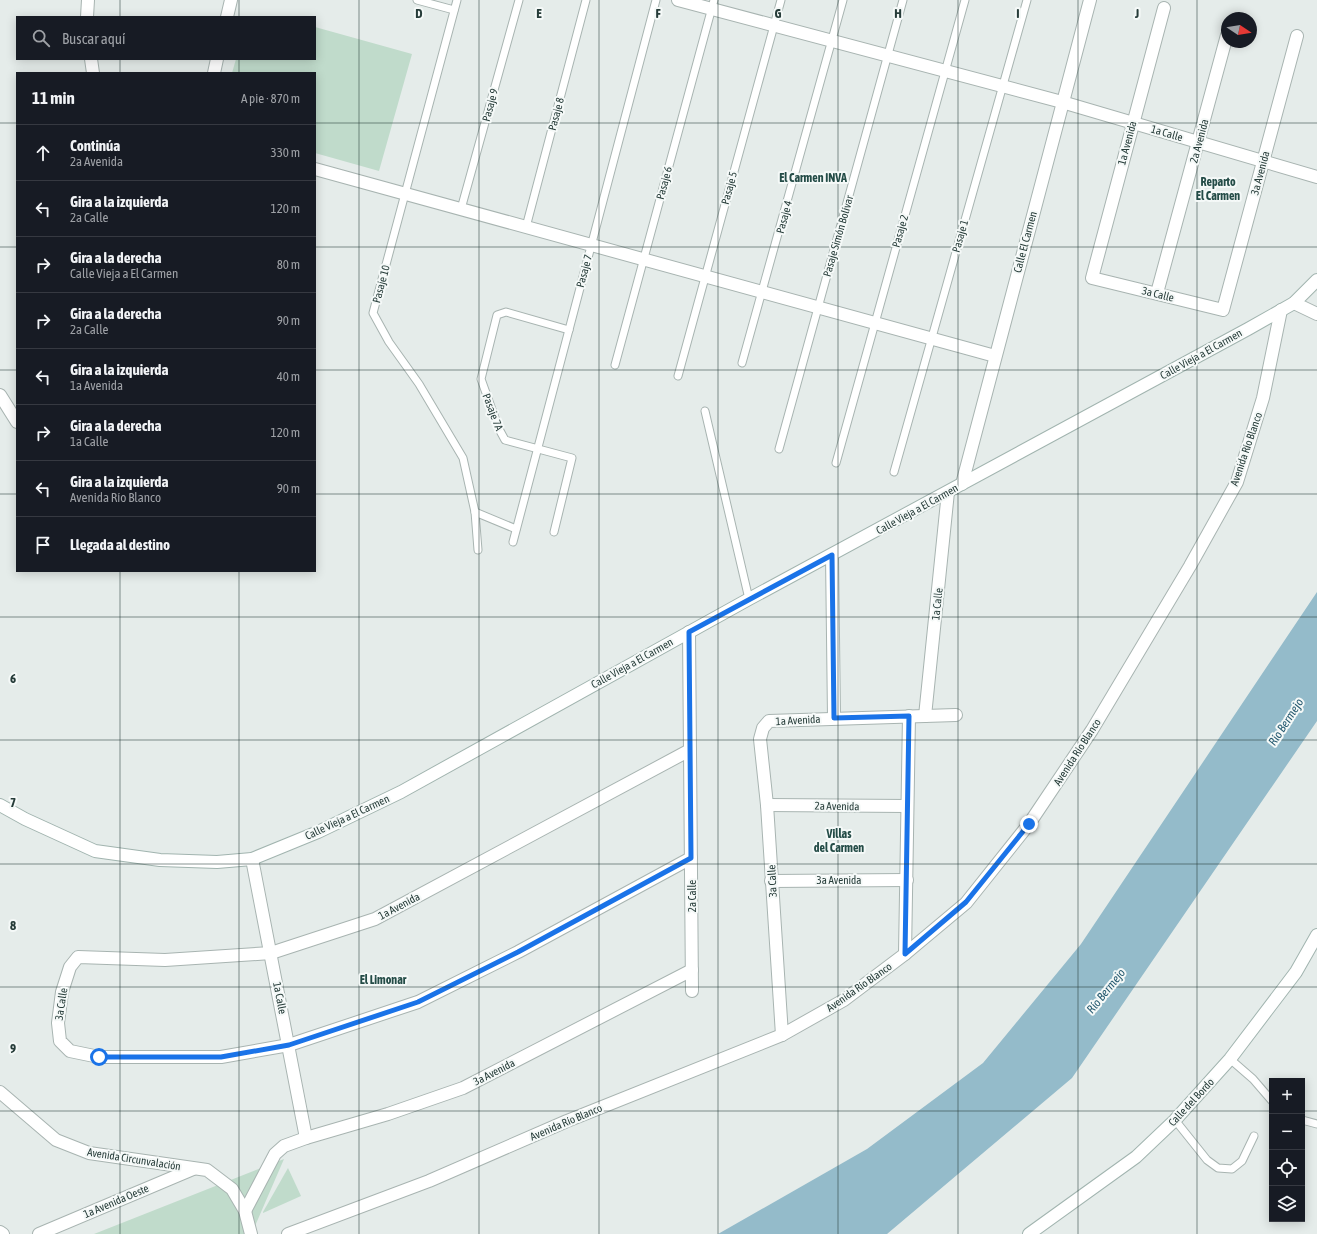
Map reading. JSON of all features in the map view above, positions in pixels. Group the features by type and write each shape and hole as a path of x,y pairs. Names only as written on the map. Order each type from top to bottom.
{"street":[{"path":"87,16 88,0"},
{"path":"227,16 231,0"},
{"name":"1a Calle","path":"678,0 713,4 774,25 1062,102 1317,177"},
{"name":"Calle El Carmen","path":"962,484 1090,0"},
{"name":"1a Avenida","path":"1092,278 1132,123 1164,8"},
{"name":"3a Avenida","path":"1224,310 1298,36"},
{"name":"2a Avenida","path":"1156,293 1223,48"},
{"path":"91,60 93,72"},
{"path":"214,72 217,60"},
{"path":"316,169 995,356"},
{"name":"3a Calle","path":"1092,278 1224,310"},
{"name":"Calle Vieja a El Carmen","path":"0,805 25,819 95,851 160,860 217,862 252,859 318,832 401,792 749,599 1294,303 1317,280"},
{"path":"1294,303 1317,314"},
{"name":"Avenida Río Blanco","path":"288,1234 429,1181 568,1121 782,1035 844,1000 905,954 966,902 1029,824 1092,730 1190,566 1237,482 1263,398 1280,310"},
{"path":"0,395 16,420"},
{"name":"1a Calle","path":"925,716 948,492"},
{"path":"832,555 834,718"},
{"name":"2a Calle","path":"689,632 692,991"},
{"name":"1a Avenida","path":"763,728 769,721 956,715"},
{"path":"905,954 909,716"},
{"name":"3a Calle","path":"763,728 760,739 768,805 771,881 782,1035"},
{"name":"1a Avenida","path":"78,957 165,960 271,953 375,919 690,750"},
{"name":"2a Avenida","path":"768,805 907,806"},
{"path":"289,1045 418,1002 525,948 691,858"},
{"name":"1a Calle","path":"252,859 306,1138"},
{"name":"3a Avenida","path":"771,881 906,880"},
{"name":"Calle del Bordo","path":"1029,1234 1136,1157 1175,1120 1230,1059 1296,972 1317,935"},
{"name":"3a Calle","path":"78,957 70,967 64,986 58,1023 60,1041 70,1051 99,1057 221,1057 289,1045"},
{"name":"3a Avenida","path":"245,1211 275,1154 284,1146 388,1114 463,1088 692,970"},
{"name":"Avenida Circunvalación","path":"0,1092 56,1140 89,1153 207,1170 232,1189 245,1211 251,1234"},
{"name":"1a Avenida Oeste","path":"39,1234 194,1168"}],"lane":[{"path":"417,0 454,10"},
{"name":"Pasaje 10","path":"457,0 373,314 389,342 419,384 463,458 475,512 478,550"},
{"name":"Pasaje 9","path":"461,209 519,0"},
{"name":"Pasaje 8","path":"526,228 586,0"},
{"name":"Pasaje 7","path":"513,542 656,0"},
{"name":"Pasaje 5","path":"678,376 781,0"},
{"name":"Pasaje 4","path":"742,364 843,0"},
{"name":"Pasaje Simón Bolívar","path":"779,449 903,0"},
{"name":"Pasaje 2","path":"836,463 965,0"},
{"name":"Pasaje 1","path":"894,472 1027,0"},
{"name":"Pasaje 6","path":"615,365 713,4"},
{"name":"Pasaje 7A","path":"554,532 572,458 505,440 498,429 480,379 493,325 497,315 506,312 569,330"},
{"path":"704,411 749,599"},
{"path":"475,512 516,529"},
{"path":"1230,1059 1253,1080 1269,1098"},
{"path":"1175,1120 1207,1160 1218,1168 1232,1169 1242,1161 1254,1136"},
{"path":"1305,1121 1317,1124"}],"green space":[{"path":"316,27 412,54 379,171 316,153 316,72 232,72 236,60 316,60"},
{"path":"284,1159 255,1226 256,1234 94,1234"},
{"path":"288,1168 301,1196 263,1213 263,1212"}],"water":[{"name":"Río Bermejo","path":"1317,592 1317,721 1072,1078 887,1234 718,1234 867,1149 983,1063 1081,944"}],"district":[{"name":"El Carmen INVA","path":"813,178"},
{"name":"Reparto El Carmen","path":"1218,189"},
{"name":"Villas del Carmen","path":"839,841"},
{"name":"El Limonar","path":"383,980"}],"route":[{"path":"99,1057 221,1057 289,1045 418,1002 518,952 691,858 689,632 832,555 834,718 909,716 905,954 966,902 1029,824"}]}
